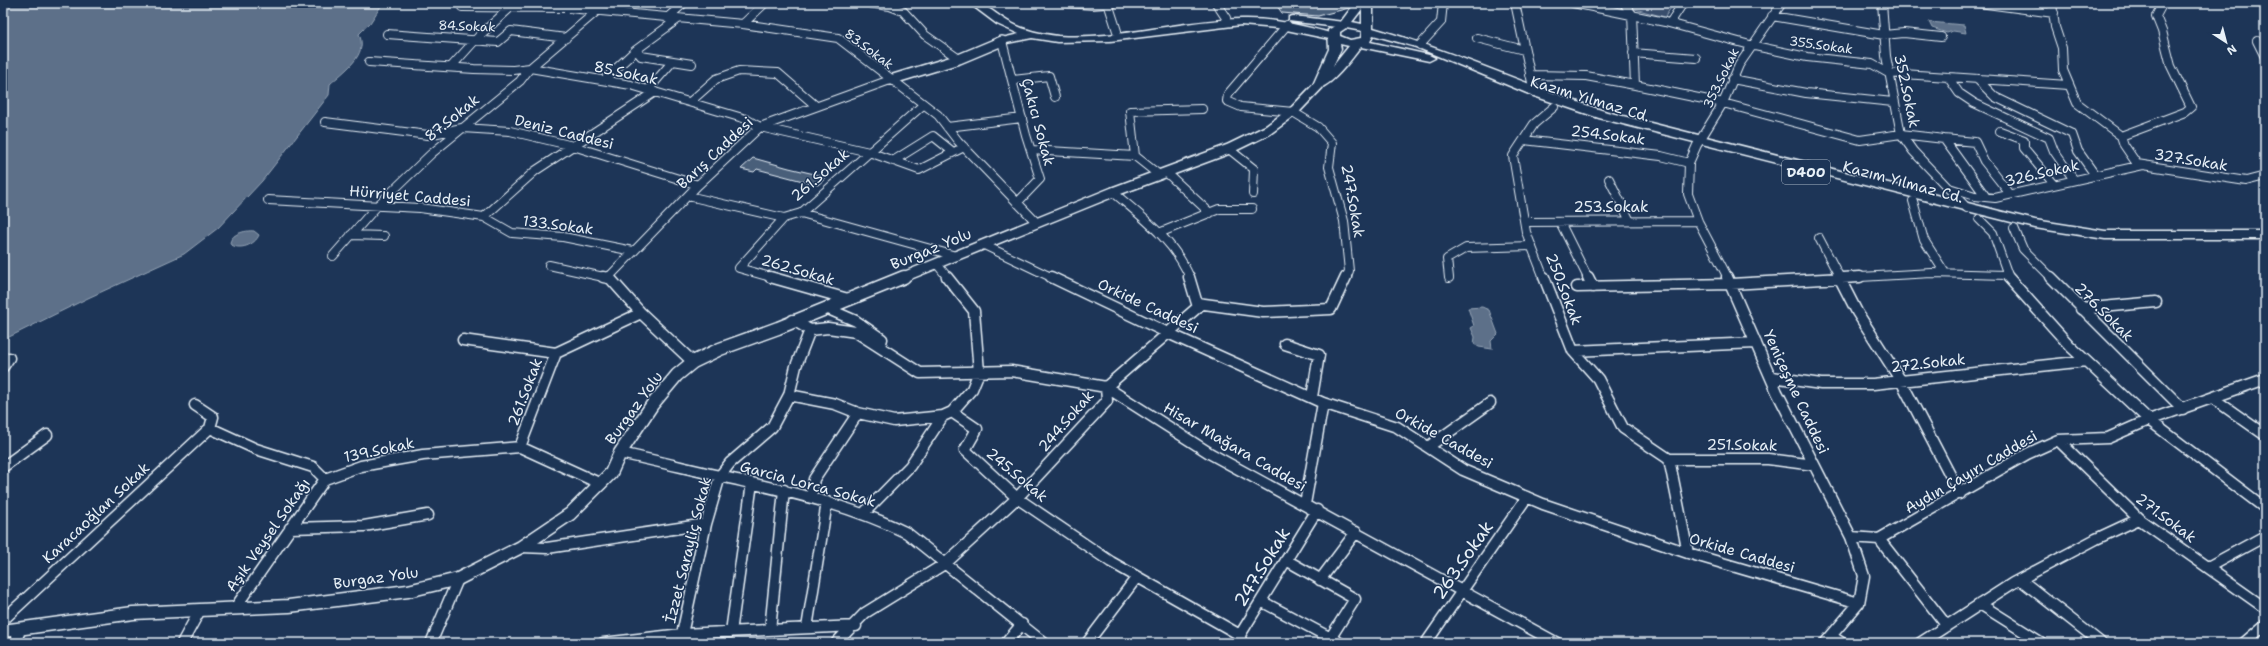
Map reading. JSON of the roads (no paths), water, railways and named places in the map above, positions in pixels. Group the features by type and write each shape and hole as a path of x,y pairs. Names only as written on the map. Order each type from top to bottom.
{"highway":[{"path":"1319,85 1335,49 1334,30 1344,25 1361,3"},
{"path":"1319,85 1330,76 1358,43 1366,39 1368,3"},
{"name":"D400","path":"1344,25 1357,26 1366,30"},
{"name":"Kazım Yılmaz Cd.","path":"1366,30 1420,45 1534,92 1603,115 2014,228 2050,235 2122,243 2265,245"},
{"name":"D400","path":"1334,37 1342,41 1358,43"},
{"name":"Kazım Yılmaz Cd.","path":"1358,43 1429,58 1554,107 1600,121 1699,142 2035,224 2105,235 2265,235"}],"main road":[{"path":"974,3 1005,25 1032,35 1065,39 1099,37 1242,22 1287,25 1334,37"},
{"path":"985,3 1006,18 1035,30 1053,33 1117,31 1226,18 1285,18 1344,25"},
{"path":"1002,41 1008,31 1005,25"},
{"path":"1002,41 1032,35"}],"street":[{"path":"667,18 684,3"},
{"path":"743,24 765,3"},
{"path":"868,3 890,6 903,11 925,34 959,59"},
{"path":"1066,3 1110,3 1117,31"},
{"path":"1216,3 1226,18"},
{"path":"1420,45 1439,26 1444,17 1443,3"},
{"path":"1515,3 1534,92"},
{"name":"355.Sokak","path":"1573,3 1632,14 1750,45 1807,57 1872,64 1888,74 2068,86"},
{"path":"1624,3 1632,14 1635,85"},
{"path":"1670,23 1683,3"},
{"name":"353.Sokak","path":"1699,142 1723,103 1732,79 1750,45 1782,3"},
{"name":"352.Sokak","path":"1882,3 1888,74 1901,134 1913,151 1967,208"},
{"path":"1979,3 2054,13"},
{"name":"327.Sokak","path":"2052,3 2055,27 2062,48 2063,70 2068,86 2076,103 2120,136 2124,146 2137,164 2246,181 2265,176"},
{"path":"2120,136 2185,112 2191,107 2189,99 2174,74 2167,51 2165,31 2156,16 2163,3"},
{"name":"83.Sokak","path":"462,7 569,5 597,11 743,24 807,32 838,38 890,80 938,115 964,147 1037,223"},
{"path":"451,67 476,39 511,7"},
{"name":"87.Sokak","path":"333,256 377,206 431,154 520,81 530,68 597,11"},
{"path":"1772,16 1884,35 1904,33 1941,37"},
{"path":"604,80 636,50 678,19"},
{"name":"247.Sokak","path":"1197,303 1263,312 1331,309 1348,271 1344,221 1329,167 1332,154 1332,143 1318,127 1293,112 1241,107 1227,102 1228,94 1287,25"},
{"name":"84.Sokak","path":"387,34 476,39 498,42 511,31 566,38"},
{"path":"1477,38 1524,50"},
{"name":"Barış Caddesi","path":"608,278 698,185 760,127 890,80 959,59 1002,41"},
{"name":"Çakıcı Sokak","path":"1002,41 1040,179 1017,203"},
{"path":"2257,41 2265,57"},
{"path":"636,50 641,56 692,64"},
{"path":"1633,53 1696,58"},
{"name":"Hürriyet Caddesi","path":"268,200 420,208 484,217 535,171 652,91 672,61"},
{"name":"85.Sokak","path":"369,62 513,70 530,68 604,80 652,91 690,102 746,119 760,127 869,152 919,170 964,147"},
{"path":"690,102 716,80 739,71 778,73 816,106"},
{"path":"1530,75 1586,76 1635,85 1723,103 1860,140 1901,134 1975,142 1984,161 2010,194"},
{"path":"1013,80 1049,76 1055,98"},
{"path":"1948,77 1959,93 1974,103 2049,138 2054,151 2074,180"},
{"path":"1732,79 1806,93 1893,102"},
{"path":"1977,79 1995,97 2072,134 2078,150 2094,175"},
{"name":"Burgaz Yolu","path":"3,631 133,613 289,606 408,591 458,579 521,548 570,514 611,473 620,453 652,405 677,375 693,362 720,349 937,264 1113,192 1229,149 1268,130 1293,112 1319,85"},
{"name":"261.Sokak","path":"739,268 784,218 801,213 924,104"},
{"name":"250.Sokak","path":"1554,107 1534,124 1513,156 1525,222 1532,246 1573,351 1598,379 1623,428 1669,459"},
{"path":"1135,156 1130,111 1202,109"},
{"path":"947,127 1022,118"},
{"name":"Deniz Caddesi","path":"325,122 428,135 462,128 510,131 573,146 698,185"},
{"path":"2000,131 2024,140 2024,148 2054,184"},
{"path":"893,161 933,136 953,152"},
{"path":"1944,139 1986,197"},
{"name":"254.Sokak","path":"1524,140 1661,156 1689,163"},
{"name":"Yeniçeşme Caddesi","path":"1699,142 1689,163 1688,194 1698,221 1731,284 1772,377 1777,392 1851,537 1864,576 1859,602 1848,618 1828,640"},
{"path":"1229,149 1254,169 1253,194"},
{"path":"1031,150 1135,156 1163,174 1210,213"},
{"name":"326.Sokak","path":"1948,188 1995,198 2142,165"},
{"path":"1609,179 1630,221"},
{"path":"1113,192 1169,241 1178,254 1195,289 1197,303"},
{"path":"688,196 784,218"},
{"path":"1913,201 1924,240 1946,273"},
{"path":"1159,232 1219,209 1252,209"},
{"path":"801,213 956,256"},
{"name":"133.Sokak","path":"484,217 512,233 563,237 633,251"},
{"path":"1979,219 1993,233 2006,274 2070,346 2149,420 2265,508"},
{"name":"253.Sokak","path":"1525,222 1698,221"},
{"path":"1560,222 1593,286"},
{"name":"276.Sokak","path":"2014,228 2022,249 2183,409"},
{"path":"351,235 384,236"},
{"path":"1819,238 1841,277 1858,312 1901,381 1960,494"},
{"name":"Orkide Caddesi","path":"984,245 1170,334 1323,403 1397,427 1463,470 1527,497 1688,554 1859,602"},
{"path":"1449,278 1447,259 1466,248 1532,246"},
{"path":"864,513 910,466 947,414 972,389 979,372 974,311 937,264"},
{"path":"549,265 608,278 641,314 693,362"},
{"name":"262.Sokak","path":"739,268 848,299"},
{"path":"1576,287 1731,284 1841,277 1946,273 2006,274"},
{"path":"2081,309 2156,302"},
{"name":"244.Sokak","path":"836,643 865,613 946,563 1017,498 1107,401 1106,387 1170,334 1198,307 1197,303"},
{"name":"Hisar Mağara Caddesi","path":"826,308 856,321 882,339 880,346"},
{"name":"261.Sokak","path":"601,484 520,447 538,396 556,354 641,314"},
{"path":"793,320 810,330"},
{"name":"Hisar Mağara Caddesi","path":"810,330 828,328 856,332 920,373 1011,371 1106,387 1211,454 1317,510 1557,643"},
{"name":"İzzet Sarayliç Sokak","path":"682,634 706,524 720,476 730,463 772,427 789,395 796,366 810,330"},
{"path":"463,340 556,354"},
{"path":"1573,351 1656,346 1756,343"},
{"path":"1285,344 1319,355 1312,397"},
{"path":"3,367 9,358"},
{"name":"272.Sokak","path":"1772,377 1789,382 1813,383 1901,381 2086,362"},
{"name":"Aydın Çayırı Caddesi","path":"1879,540 2027,454 2058,440 2108,438 2149,420 2214,399 2234,389 2265,379"},
{"path":"789,395 835,404 858,413 894,421 947,414"},
{"path":"2214,399 2265,435"},
{"path":"1305,504 1323,403"},
{"path":"1428,447 1490,403"},
{"path":"195,405 213,417 210,428 256,449 313,467 325,479"},
{"path":"811,497 814,479 858,413"},
{"name":"245.Sokak","path":"947,414 977,430 965,450 1017,498 1111,562 1241,639"},
{"name":"Karacaoğlan Sokak","path":"3,620 210,428"},
{"path":"3,467 47,435"},
{"name":"271.Sokak","path":"2058,440 2139,519 2265,608"},
{"name":"139.Sokak","path":"325,479 361,466 423,455 520,447"},
{"name":"Garcia Lorca Sokak","path":"620,453 784,490 864,513 907,533 1044,643"},
{"path":"1669,459 1688,554"},
{"name":"251.Sokak","path":"1669,459 1768,459 1814,465"},
{"name":"Aşık Veysel Sokağı","path":"235,608 325,479"},
{"path":"732,632 752,483"},
{"path":"770,630 784,490"},
{"name":"263.Sokak","path":"1426,643 1527,497"},
{"path":"807,628 827,502"},
{"name":"247.Sokak","path":"1241,639 1261,601 1317,510"},
{"path":"290,528 364,526 428,515"},
{"path":"1920,643 1980,604 2021,580 2096,539 2139,519"},
{"path":"521,548 547,548 706,524"},
{"path":"1320,580 1356,532"},
{"path":"2208,567 2265,536"},
{"path":"1851,537 1879,540 1947,626"},
{"path":"1261,601 1335,640 1355,600 1286,560"},
{"path":"1087,643 1137,577"},
{"path":"431,643 458,579"},
{"path":"2021,580 2101,643"},
{"path":"1980,604 2042,643"},
{"path":"182,643 200,610"},
{"path":"1006,643 1022,624"},
{"path":"2244,643 2265,625"},
{"path":"603,643 668,639 682,634 854,626"},
{"path":"14,643 21,628"},
{"path":"1828,640 1842,643"}]}
